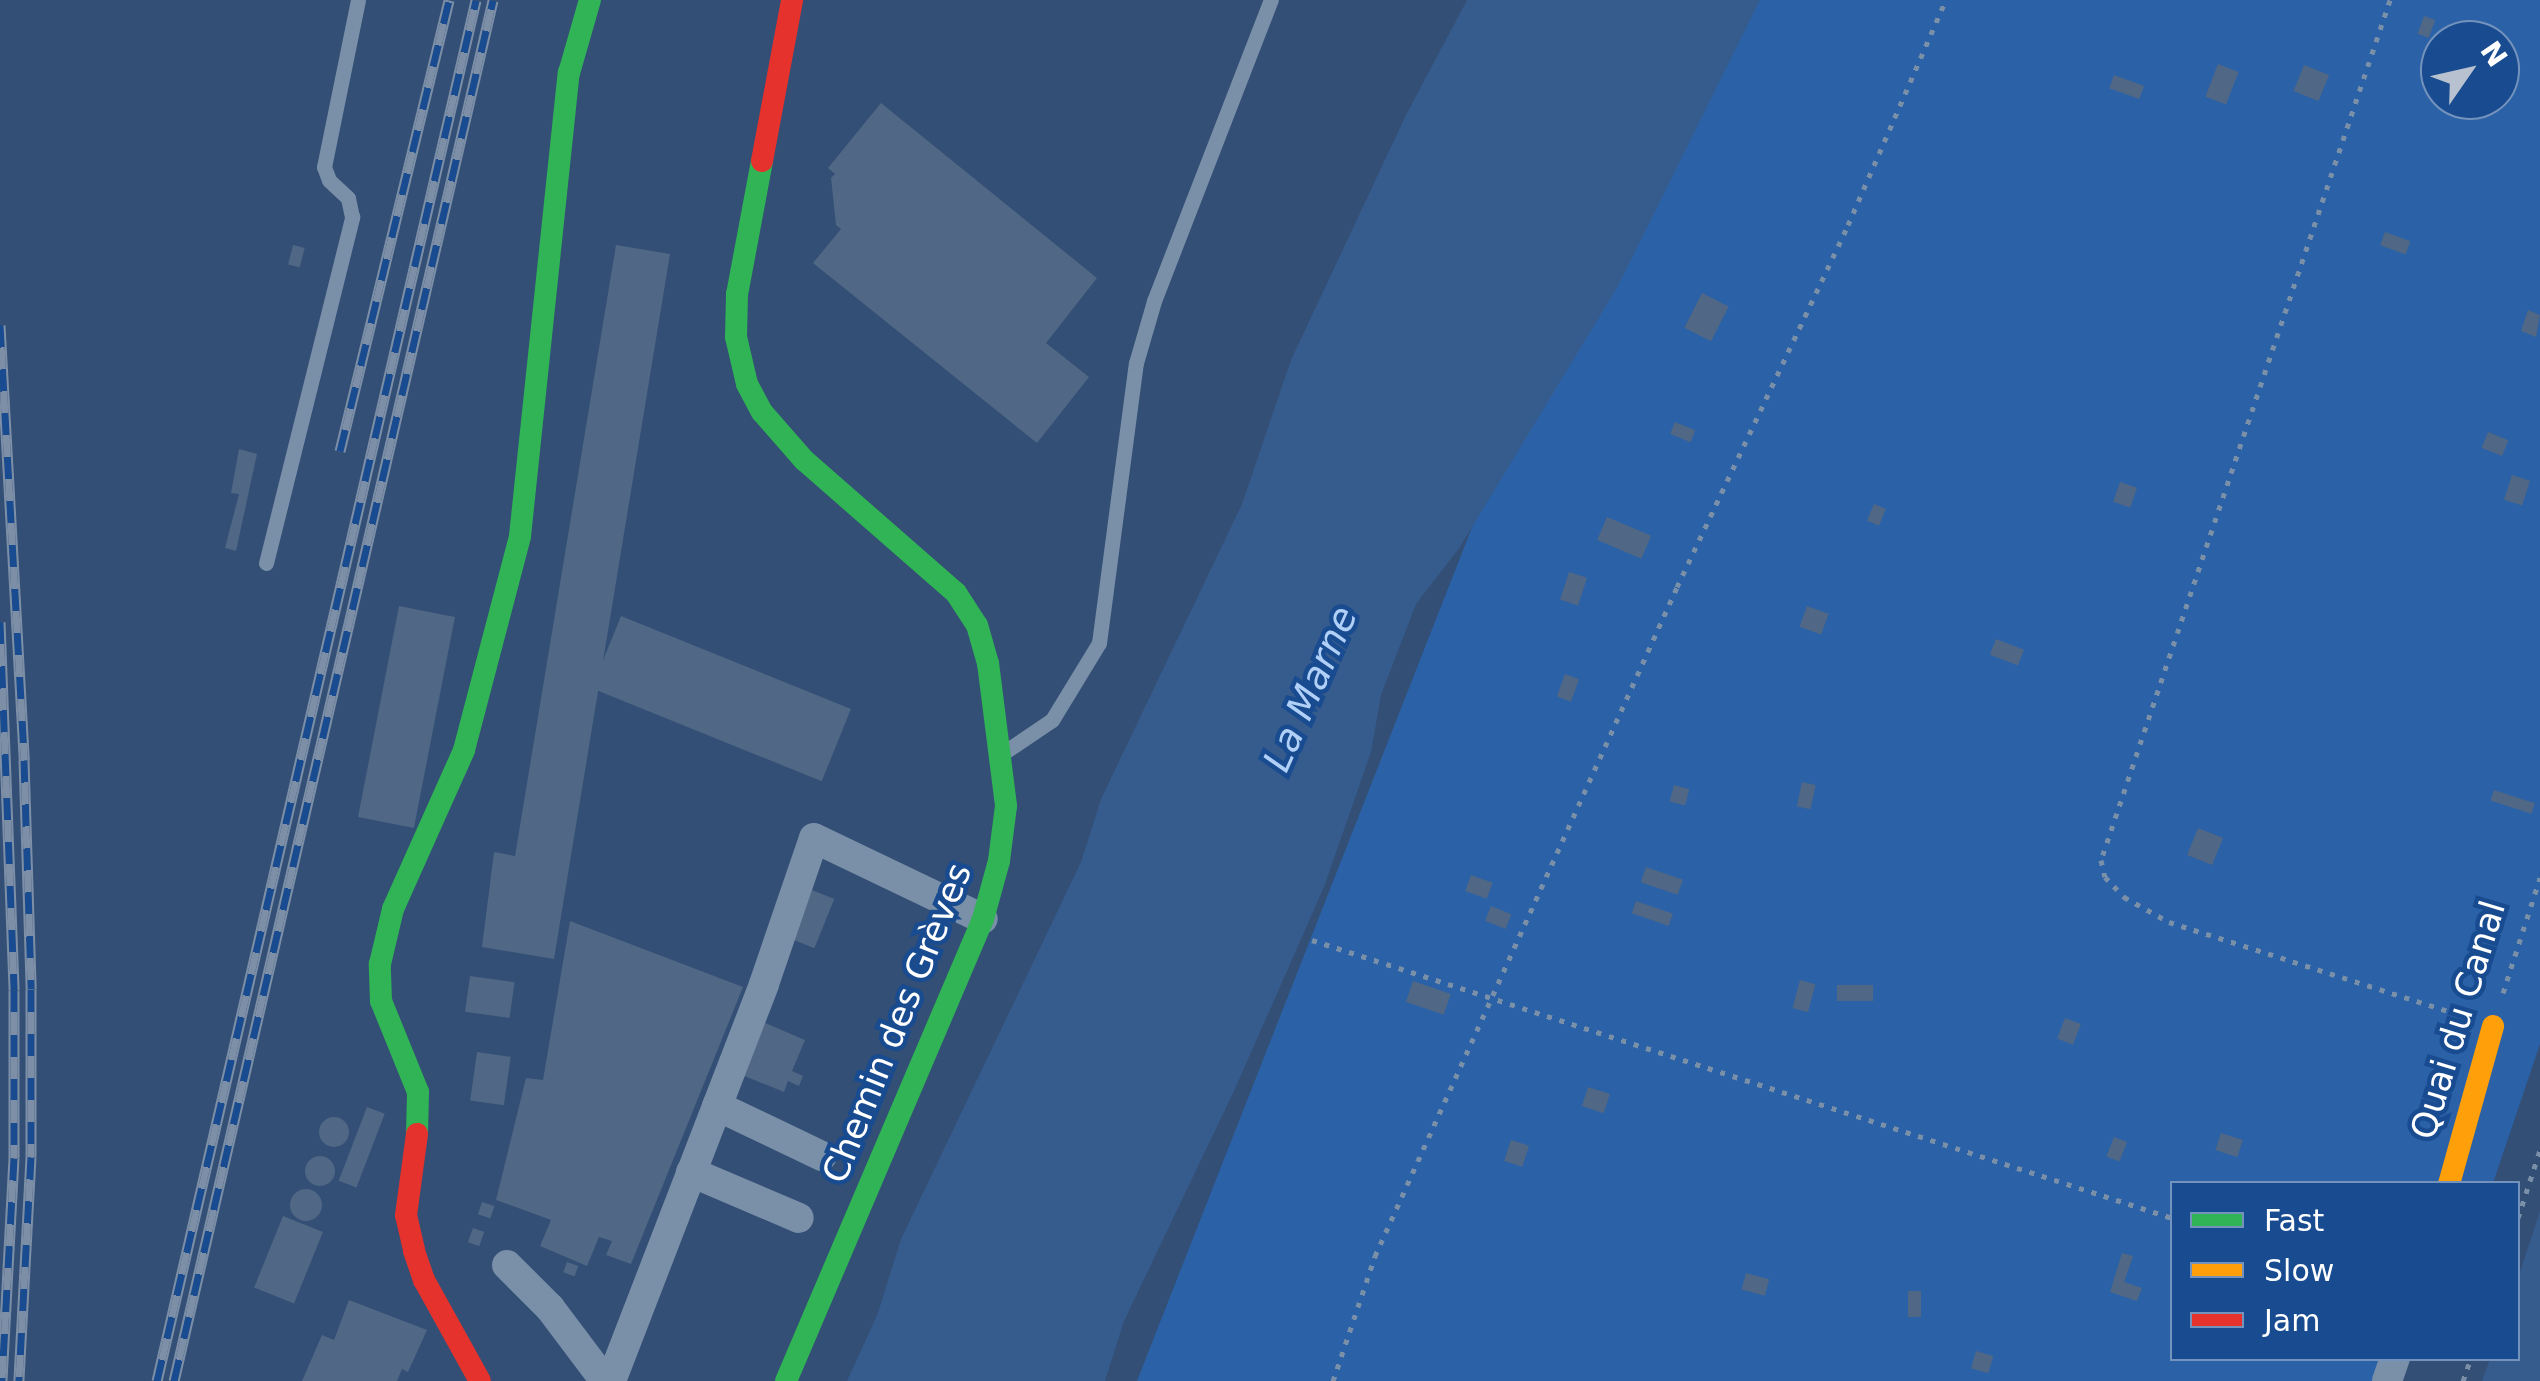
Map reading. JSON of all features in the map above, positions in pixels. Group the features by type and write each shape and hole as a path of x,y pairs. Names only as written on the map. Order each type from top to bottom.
{"street":[{"path":"480,1381 424,1280 414,1251 406,1215 420,1115 418,1092 381,1001 380,964 393,910 464,750 520,536 569,73 590,0"},
{"name":"Chemin des Grèves","path":"786,1381 983,919 999,861 1006,806 988,663 977,625 956,593 804,460 762,412 747,384 736,337 737,294 792,0"},
{"path":"507,1265 550,1308 608,1381 691,1172 814,838 983,919"},
{"name":"Quai du Canal","path":"2449,1181 2492,1026"},
{"path":"716,1106 822,1156"},
{"path":"691,1172 799,1218"}],"lane":[{"path":"266,563 352,217 348,198 329,180 324,166 358,0"},
{"path":"1001,754 1052,720 1099,644 1136,363 1154,301 1271,0"}],"path":[{"path":"1333,1381 1376,1256 1678,587 1848,225 1946,0"},
{"path":"2390,0 2101,860 2106,877 2124,897 2169,922 2492,1026"},
{"name":"Quai du Canal","path":"2492,1026 2540,878"},
{"path":"1312,940 2170,1217"},
{"path":"2520,1212 2540,1150"}],"shaded area":[{"path":"1731,0 2540,0 2540,1044 2494,1181 2170,1181 2170,1361 2399,1361 2394,1381 1137,1381 1504,446"}],"water":[{"name":"La Marne","path":"1467,0 1760,0 1618,286 1460,547 1416,604 1381,695 1371,752 1324,887 1234,1091 1124,1321 1105,1381 847,1381 878,1313 901,1239 1081,862 1101,799 1242,504 1291,360 1406,115"},
{"path":"2540,1211 2540,1381 2482,1381 2489,1361 2520,1361 2520,1272"}],"building":[{"path":"2218,64 2239,72 2226,105 2205,97"},
{"path":"2304,65 2329,75 2319,101 2294,91"},
{"path":"2114,75 2144,86 2139,99 2109,88"},
{"path":"881,103 1097,278 1046,343 1089,377 1037,443 813,263 841,229 836,225 831,178 835,174 828,168"},
{"path":"2385,232 2410,241 2406,254 2380,245"},
{"path":"293,245 305,248 300,267 288,264"},
{"path":"616,245 670,254 554,959 482,947 494,852 515,856"},
{"path":"1702,293 1729,307 1711,341 1684,328"},
{"path":"2528,310 2540,315 2536,337 2521,331"},
{"path":"1675,422 1695,430 1691,442 1670,434"},
{"path":"2488,432 2508,440 2502,456 2482,448"},
{"path":"239,449 257,454 236,551 225,548 239,494 231,493"},
{"path":"2512,475 2530,481 2522,506 2504,500"},
{"path":"2120,482 2137,488 2130,508 2113,502"},
{"path":"1874,504 1886,509 1879,526 1867,521"},
{"path":"1607,517 1651,536 1641,559 1597,540"},
{"path":"1569,572 1587,578 1578,605 1560,600"},
{"path":"399,606 455,617 414,828 358,817"},
{"path":"1807,606 1829,614 1821,635 1799,627"},
{"path":"621,616 851,709 822,781 592,688"},
{"path":"1996,639 2024,650 2018,666 1990,655"},
{"path":"1565,674 1579,679 1571,702 1557,697"},
{"path":"1802,782 1816,785 1810,809 1797,806"},
{"path":"1674,785 1689,789 1685,806 1670,801"},
{"path":"2494,790 2535,803 2531,814 2491,800"},
{"path":"2198,828 2223,838 2212,865 2187,855"},
{"path":"1646,867 1683,880 1678,895 1641,882"},
{"path":"1471,875 1493,883 1487,899 1465,891"},
{"path":"812,890 834,899 814,948 792,939"},
{"path":"1636,901 1673,914 1669,926 1632,913"},
{"path":"1491,906 1511,914 1505,929 1485,921"},
{"path":"570,921 743,987 631,1264 606,1255 612,1241 599,1237 587,1266 540,1246 551,1220 496,1200 526,1078 543,1080"},
{"path":"470,976 515,982 510,1018 465,1012"},
{"path":"1800,980 1815,984 1808,1012 1792,1008"},
{"path":"1413,981 1451,994 1444,1015 1406,1002"},
{"path":"1837,985 1873,985 1873,1001 1837,1001"},
{"path":"2065,1018 2081,1024 2073,1045 2057,1039"},
{"path":"763,1022 805,1040 792,1071 803,1076 799,1086 788,1081 784,1092 742,1075"},
{"path":"477,1052 511,1057 504,1105 470,1101"},
{"path":"1588,1087 1610,1094 1604,1113 1582,1106"},
{"path":"367,1107 385,1114 356,1188 339,1181"},
{"path":"334,1117 345,1121 349,1132 345,1143 334,1147 323,1143 319,1132 323,1121"},
{"path":"2221,1133 2243,1140 2237,1157 2215,1150"},
{"path":"2114,1137 2127,1142 2120,1162 2106,1157"},
{"path":"1511,1140 1529,1146 1522,1167 1504,1161"},
{"path":"320,1156 331,1160 335,1171 331,1182 320,1186 309,1182 305,1171 309,1160"},
{"path":"306,1189 317,1194 322,1205 317,1216 306,1221 295,1216 290,1205 295,1194"},
{"path":"482,1202 494,1206 490,1218 478,1214"},
{"path":"283,1216 323,1232 294,1304 254,1287"},
{"path":"473,1228 484,1232 479,1246 468,1242"},
{"path":"2122,1253 2133,1256 2124,1282 2142,1288 2137,1301 2110,1292"},
{"path":"567,1262 578,1266 575,1276 563,1272"},
{"path":"1746,1273 1769,1279 1765,1296 1742,1289"},
{"path":"1908,1291 1921,1291 1921,1317 1908,1317"},
{"path":"349,1300 427,1330 408,1372 402,1369 397,1381 302,1381 322,1335 334,1340"},
{"path":"1976,1351 1993,1356 1988,1373 1971,1368"}],"railway":[{"path":"340,451 449,0"},
{"path":"157,1381 476,0"},
{"path":"174,1381 493,0"},
{"path":"0,325 24,760 31,989 31,1157 19,1381"},
{"path":"0,622 14,990 14,1158 2,1381"}],"traffic: fast":[{"path":"417,1134 418,1092 381,1001 380,964 393,909 464,750 520,536 569,73 590,0"},
{"path":"762,161 737,294 736,337 747,384 762,412 804,460 956,593 977,625 988,663 1006,806 999,861 983,919 786,1381"}],"traffic: slow":[{"path":"2450,1181 2493,1026"}],"traffic: jam":[{"path":"762,161 792,0"},
{"path":"417,1134 406,1215 414,1251 424,1280 480,1381"}]}
